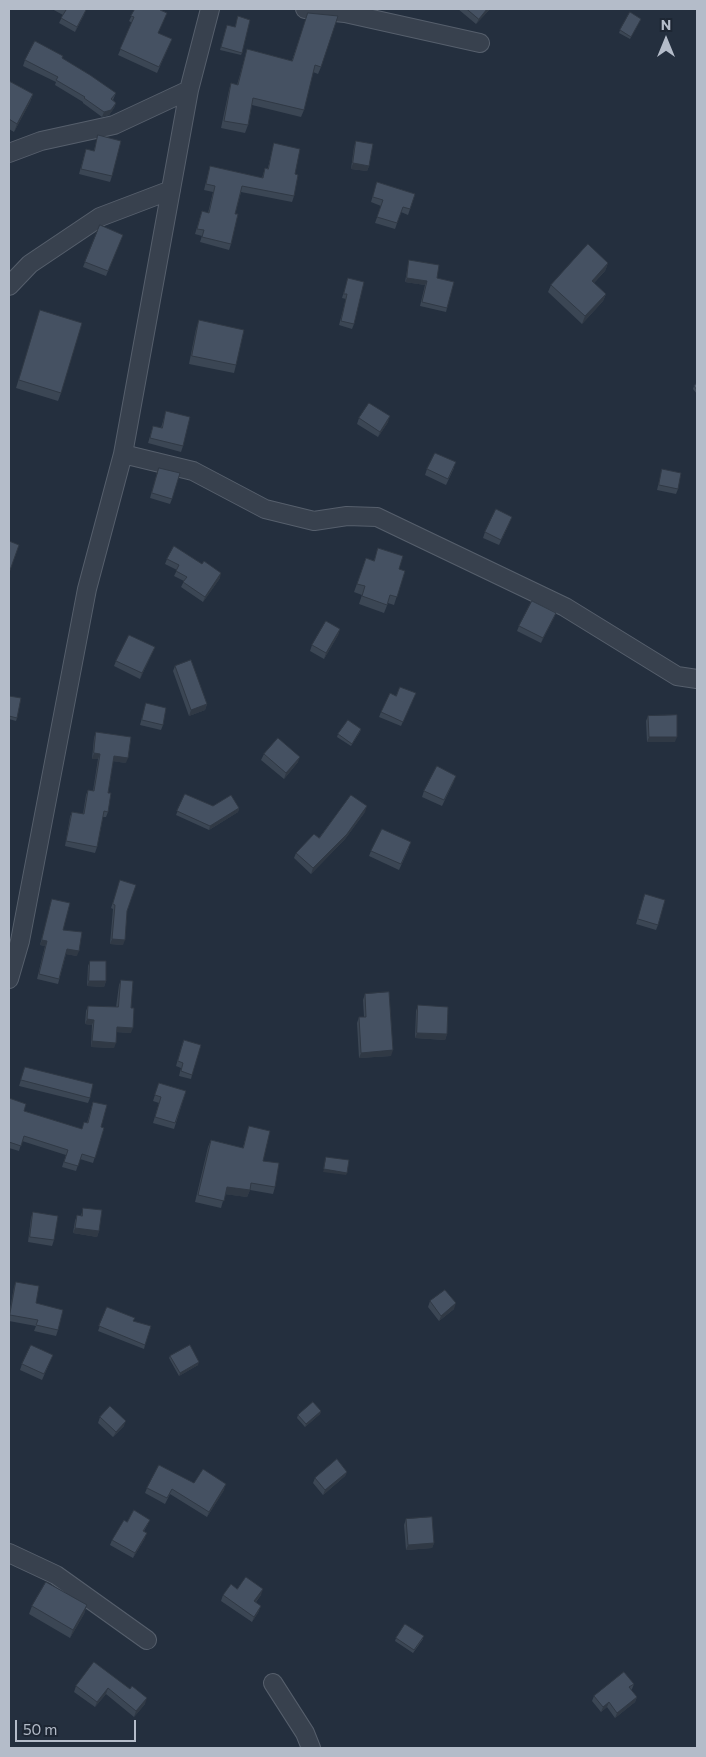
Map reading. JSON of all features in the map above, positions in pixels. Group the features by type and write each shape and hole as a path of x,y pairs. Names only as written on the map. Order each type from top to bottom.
{"street":[{"path":"9,979 20,941 87,589 124,454 189,90 210,9"},
{"path":"305,9 345,13 480,43"},
{"path":"9,153 41,141 114,125 189,90"},
{"path":"9,286 30,264 100,217 171,190"},
{"path":"124,454 193,471 265,509 314,521 347,516 378,516 565,607 677,676 697,679"},
{"path":"9,1553 56,1575 147,1640"},
{"path":"273,1683 305,1733 311,1748"}],"building":[{"path":"63,9 86,10 77,27 61,18 66,10"},
{"path":"135,9 161,9 167,13 158,33 172,39 159,67 120,49 134,17 131,16"},
{"path":"467,9 487,9 479,19"},
{"path":"630,12 641,19 631,37 620,30"},
{"path":"308,13 338,16 321,67 315,65 304,110 253,98 248,125 224,121 231,83 238,85 247,49 292,61"},
{"path":"238,16 250,20 242,53 221,47 227,25 235,27"},
{"path":"35,41 63,56 62,58 116,93 111,99 116,103 111,110 104,112 85,97 56,80 58,77 25,60"},
{"path":"9,81 33,94 17,124 9,119"},
{"path":"98,135 121,141 112,176 81,169 86,149 94,151"},
{"path":"356,141 373,144 369,166 353,163"},
{"path":"274,143 300,149 295,174 298,175 294,196 242,186 235,214 238,214 231,244 202,237 204,230 197,229 202,211 209,213 215,186 206,184 210,166 263,178 265,168 268,169"},
{"path":"377,182 415,194 410,209 403,207 397,223 377,217 383,200 373,197"},
{"path":"100,225 123,235 108,271 85,262"},
{"path":"588,244 608,263 592,281 606,294 585,316 551,285"},
{"path":"409,260 439,265 437,278 454,282 447,308 422,302 427,281 407,278"},
{"path":"348,278 364,282 354,324 341,321 347,294 344,294"},
{"path":"40,310 82,323 61,393 19,380"},
{"path":"199,320 244,330 236,365 192,356"},
{"path":"369,403 390,416 380,432 359,418"},
{"path":"166,411 190,417 183,446 150,438 153,426 162,428"},
{"path":"435,453 456,462 448,479 427,469"},
{"path":"159,468 180,473 172,499 152,493"},
{"path":"662,469 681,473 678,489 659,485"},
{"path":"496,509 512,517 501,540 485,532"},
{"path":"9,541 19,545 9,573"},
{"path":"174,546 202,564 204,561 221,573 205,597 183,582 187,577 176,571 179,565 167,559"},
{"path":"378,548 403,556 399,569 405,571 397,597 390,595 387,605 362,596 365,586 357,584 366,558 374,561"},
{"path":"532,601 556,613 543,638 519,626"},
{"path":"326,621 340,629 326,653 312,645"},
{"path":"129,635 155,647 142,673 116,661"},
{"path":"191,660 207,704 191,710 175,666"},
{"path":"400,687 416,693 403,722 381,712 390,693 396,696"},
{"path":"9,696 21,698 17,718 9,716"},
{"path":"146,703 166,708 163,725 142,720"},
{"path":"677,715 677,737 649,737 648,716"},
{"path":"348,720 361,729 352,744 338,734"},
{"path":"96,732 131,737 128,758 114,756 108,793 111,793 108,812 104,811 97,847 66,841 72,812 84,814 88,790 94,791 100,754 94,753"},
{"path":"278,738 300,757 286,773 264,754"},
{"path":"437,766 456,776 444,800 424,791"},
{"path":"185,794 213,806 231,795 239,808 210,826 177,811"},
{"path":"351,795 367,806 347,834 313,868 296,853 314,834 319,838"},
{"path":"382,829 411,842 401,864 371,851"},
{"path":"120,880 136,885 127,911 125,940 112,939 115,905 113,904"},
{"path":"645,894 665,900 658,925 638,919"},
{"path":"52,899 70,903 63,930 82,932 79,951 67,949 59,979 39,974 47,941 42,940"},
{"path":"90,961 106,961 106,981 89,981"},
{"path":"121,980 133,981 131,1008 134,1008 133,1028 117,1027 116,1043 92,1041 94,1020 87,1019 88,1006 118,1007"},
{"path":"389,992 393,1050 361,1053 359,1017 366,1017 365,994"},
{"path":"418,1005 448,1007 447,1034 417,1033"},
{"path":"184,1040 201,1045 192,1075 181,1071 183,1063 178,1061"},
{"path":"25,1067 93,1084 90,1098 21,1080"},
{"path":"159,1083 186,1091 175,1123 155,1117 161,1097 155,1095"},
{"path":"9,1098 26,1104 24,1111 82,1129 84,1122 88,1123 93,1102 107,1105 101,1127 104,1128 95,1158 82,1154 78,1166 64,1162 68,1150 24,1136 21,1146 9,1142"},
{"path":"249,1126 270,1131 263,1161 279,1163 275,1187 251,1183 250,1190 227,1187 224,1201 198,1195 211,1140 243,1148"},
{"path":"326,1157 349,1160 347,1173 324,1169"},
{"path":"83,1208 102,1210 99,1231 75,1228 77,1215 82,1216"},
{"path":"33,1212 58,1216 54,1240 30,1237"},
{"path":"16,1282 39,1286 36,1303 63,1310 58,1330 36,1325 38,1320 10,1315"},
{"path":"445,1290 456,1303 441,1316 430,1301"},
{"path":"107,1307 135,1318 133,1321 151,1326 145,1345 99,1326"},
{"path":"31,1345 53,1355 44,1374 22,1364"},
{"path":"190,1345 199,1362 180,1373 170,1356"},
{"path":"313,1402 321,1411 306,1424 298,1415"},
{"path":"110,1406 126,1421 116,1432 100,1417"},
{"path":"337,1459 347,1472 325,1490 315,1478"},
{"path":"159,1465 194,1483 203,1469 226,1484 209,1512 172,1489 167,1498 147,1488"},
{"path":"134,1510 150,1520 143,1531 147,1533 135,1553 112,1540 124,1520 127,1522"},
{"path":"432,1517 434,1543 408,1545 406,1519"},
{"path":"246,1577 263,1589 254,1601 261,1606 254,1617 223,1595 231,1584 237,1589"},
{"path":"46,1582 87,1605 73,1630 32,1606"},
{"path":"405,1624 424,1636 414,1650 396,1638"},
{"path":"94,1662 130,1689 132,1686 147,1698 136,1711 108,1688 97,1702 76,1686"},
{"path":"624,1672 634,1684 629,1687 637,1697 617,1713 609,1702 603,1707 594,1696"}]}
